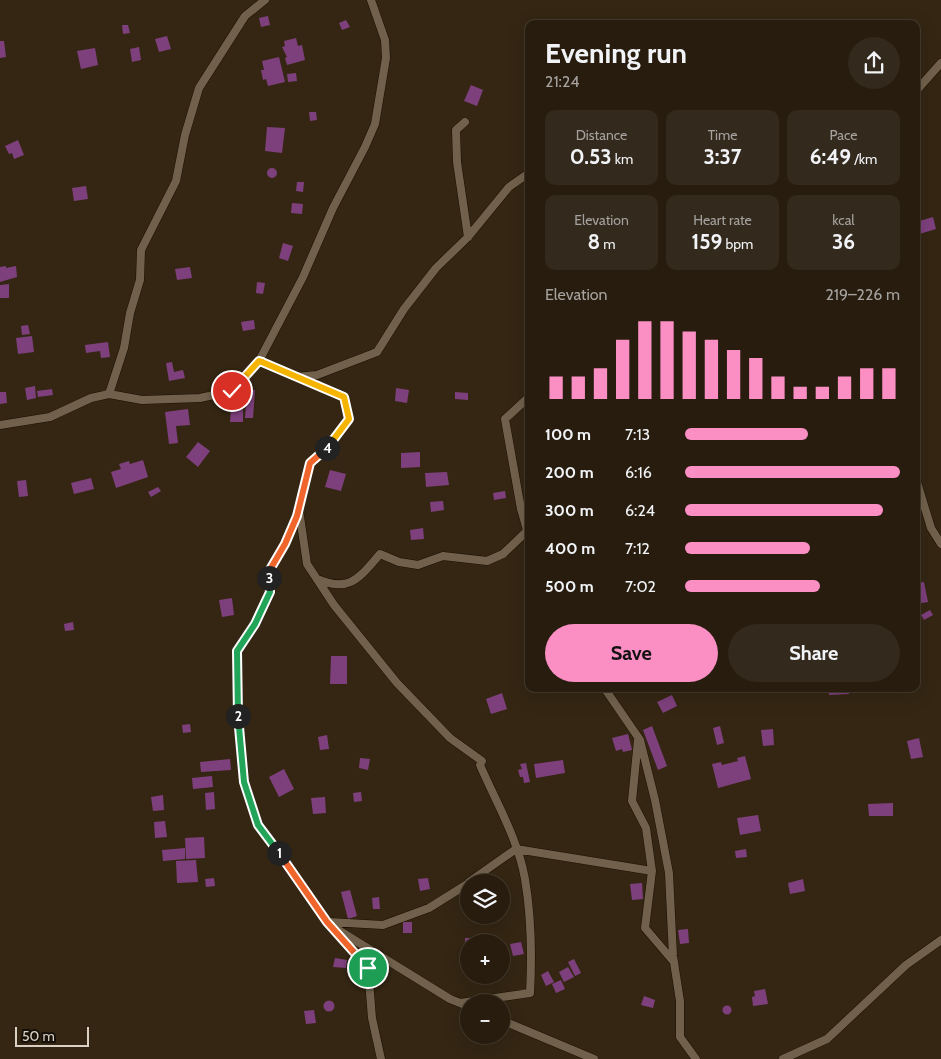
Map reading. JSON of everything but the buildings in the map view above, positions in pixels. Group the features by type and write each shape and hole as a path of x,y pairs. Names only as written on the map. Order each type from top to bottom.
{"street":[{"path":"109,394 124,348 130,313 140,280 141,250 176,181 185,135 199,88 245,16 265,0"},
{"path":"0,425 50,417 91,398 109,394 142,400 200,398 232,391 259,361 303,276 333,208 375,124 386,58 385,40 371,0"},
{"path":"920,87 941,63"},
{"path":"466,122 456,130 457,162 468,237"},
{"path":"296,377 317,375 377,352 404,309 436,268 468,237 509,187 525,176"},
{"path":"259,361 344,397 349,419 330,445 310,463 299,508 285,544 268,573 270,592 255,624 237,651 238,720 244,782 258,825 327,922 368,968 372,1018 381,1059"},
{"path":"525,401 505,419 525,519"},
{"path":"920,493 930,528 941,544"},
{"path":"299,508 307,564 334,606 397,684 450,738 482,761 480,765 516,850 525,878 532,961 530,993 510,996"},
{"path":"317,579 328,584 343,586 362,575 380,554 399,562 418,565 443,556 487,561 503,554 525,536"},
{"path":"607,692 638,737 656,800 668,873 674,962 680,1001 680,1037 696,1059"},
{"path":"638,737 632,800 646,828 652,871 645,928 674,962"},
{"path":"482,874 516,850 652,871"},
{"path":"327,922 383,926 429,908 460,889"},
{"path":"327,922 450,999 460,1003"},
{"path":"784,1059 827,1039 906,965 941,940"},
{"path":"510,1024 594,1059"}],"route":[{"path":"232,391 259,361 344,397 349,419 330,445 310,463 297,516 285,544 268,573 270,592 255,624 237,651 238,720 244,782 258,825 327,922 368,968"}]}
